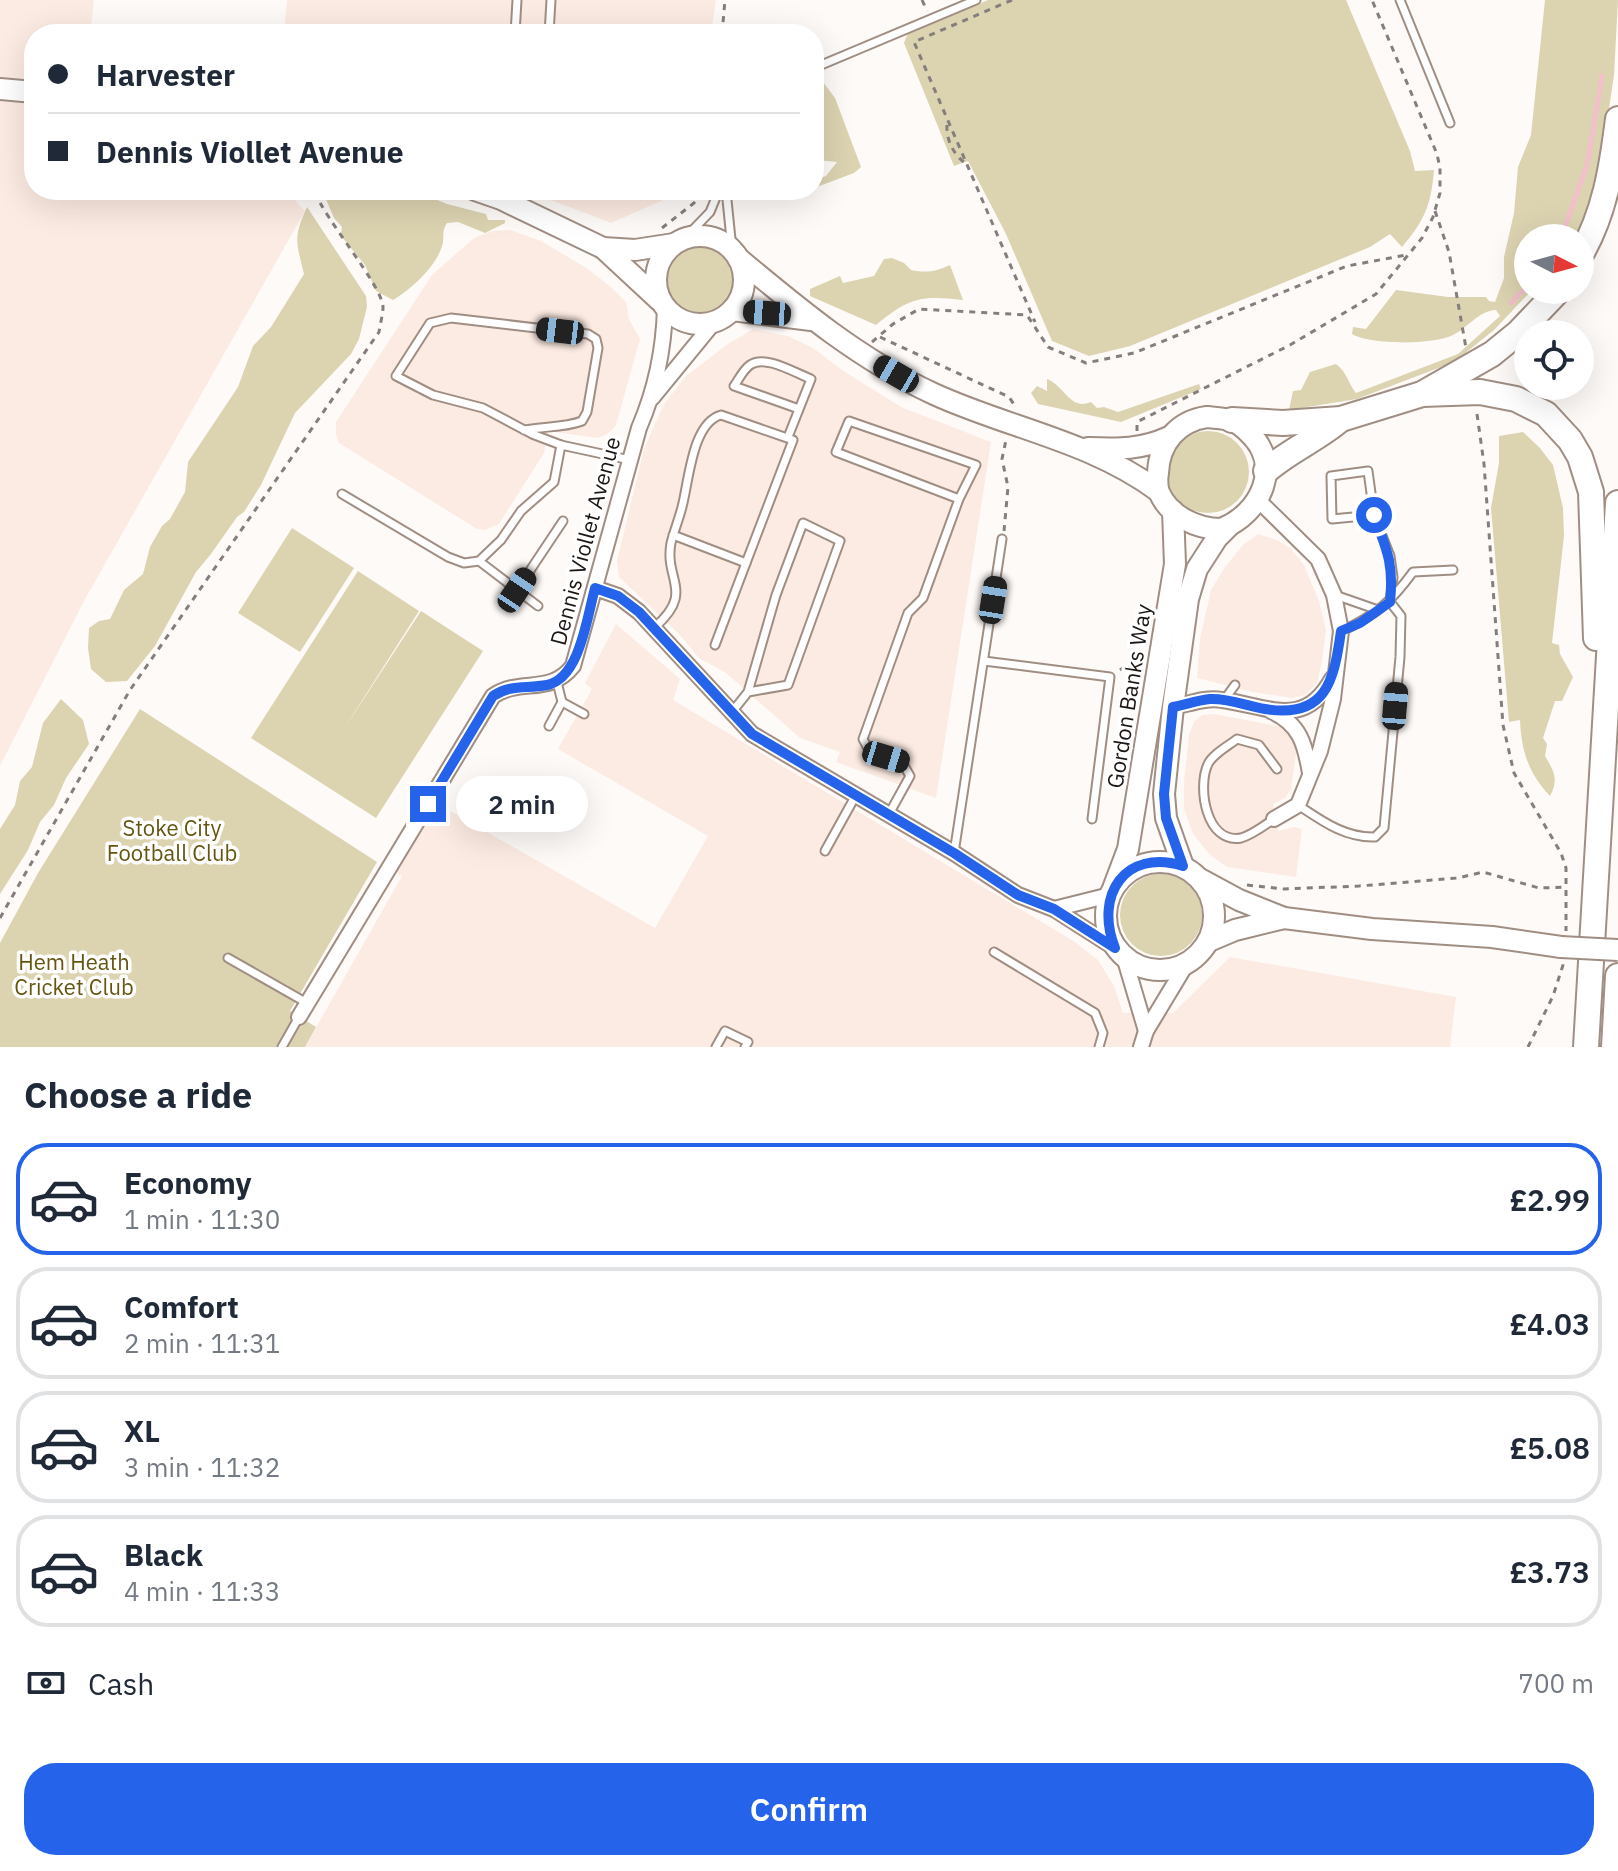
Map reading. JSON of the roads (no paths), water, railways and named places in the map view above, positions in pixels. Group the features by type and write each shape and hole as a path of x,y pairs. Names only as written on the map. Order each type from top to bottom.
{"highway":[{"path":"1594,226 1608,189 1618,119"},
{"path":"1232,420 1283,423 1341,419 1422,394 1492,354 1546,304"},
{"path":"1422,394 1480,392 1516,399 1546,414 1559,426 1580,457 1591,492 1601,774"},
{"path":"1266,471 1341,419"},
{"path":"1586,1047 1618,503"},
{"path":"1614,1047 1618,976"}],"main road":[{"path":"0,89 24,91"},
{"path":"512,200 603,248 676,317 693,323 724,316 811,320"},
{"path":"603,248 635,250 708,236 719,240 811,320 860,352 934,394 1080,448 1136,475 1158,491 1173,511 1195,524 1213,529 1230,525 1243,516 1258,500 1266,471 1266,460 1256,440 1232,420 1195,418 1169,437 1149,446 1080,448"},
{"path":"664,305 657,293 656,272 660,260 679,241"},
{"path":"724,316 740,299 744,283 743,269 735,254"},
{"path":"1158,491 1158,463 1169,437"},
{"name":"Gordon Banks Way","path":"1112,891 1128,849 1175,564 1173,511"},
{"name":"Gordon Banks Way","path":"1183,866 1166,818 1164,794 1173,707 1188,599 1197,569 1217,538 1230,525"},
{"path":"1284,918 1209,941 1184,968 1161,971 1141,968 1120,954 1108,932 1106,913 1112,891 1133,868 1153,861 1168,861 1183,866 1239,900 1284,918 1372,929 1618,950"},
{"path":"1202,880 1212,896 1215,918 1209,941"},
{"path":"1563,944 1618,937"}],"street":[{"name":"Dennis Viollet Avenue","path":"557,682 573,666 639,428 651,399 662,341 664,305"},
{"name":"Dennis Viollet Avenue","path":"651,399 724,316"},
{"path":"1258,500 1313,553 1334,595 1341,631 1333,699 1320,751 1298,805 1274,819"},
{"path":"595,588 628,601 752,734 954,853 1018,895 1054,909 1120,954 1146,1031"},
{"path":"1173,707 1209,699 1267,710 1307,708 1322,696 1336,671"},
{"path":"299,1017 493,696 504,689 557,682"},
{"path":"1267,710 1292,724 1302,736 1310,774"},
{"path":"1054,909 1112,891"},
{"path":"1141,1047 1146,1031 1184,968"}],"lane":[{"path":"516,24 517,0"},
{"path":"550,24 551,0"},
{"path":"824,64 976,0"},
{"path":"1400,0 1450,123"},
{"path":"679,241 710,212 715,200"},
{"path":"727,200 735,254"},
{"path":"524,430 582,421 587,412 598,348 596,339 588,334 451,318 430,323 396,376 433,395 483,408 524,430 561,445 630,460"},
{"path":"788,437 811,379 763,362 751,364 734,386 799,409"},
{"path":"655,627 670,611 675,598 677,589 670,555 696,448 710,420 721,415 793,440 715,645"},
{"path":"889,814 910,776 902,762 870,752 863,739 908,613 923,598 959,499 976,465 849,421 836,452 959,499"},
{"path":"342,494 448,557 464,563 479,561 501,540 521,511 554,482 561,445"},
{"path":"1298,805 1340,831 1361,837 1375,837 1384,828 1401,616 1390,602 1393,577 1390,556 1374,515 1368,471 1331,476 1332,519 1374,515"},
{"path":"517,590 563,521"},
{"path":"732,712 748,692 776,595 803,523 840,541 788,685 748,692"},
{"path":"673,535 746,563"},
{"path":"954,853 1002,539"},
{"path":"479,561 538,606"},
{"path":"1341,631 1390,602 1413,572 1453,570"},
{"path":"1334,595 1378,610"},
{"path":"984,661 1110,677 1092,819"},
{"path":"549,726 562,702 557,682"},
{"path":"1224,700 1235,685"},
{"path":"562,702 584,714"},
{"path":"1274,819 1243,838 1230,838 1214,826 1203,799 1203,779 1209,760 1237,739 1259,745 1277,769"},
{"path":"825,851 856,795"},
{"path":"994,952 1095,1013 1103,1033 1099,1047"},
{"path":"228,958 307,1003"},
{"path":"282,1047 299,1017"},
{"path":"716,1047 725,1031 748,1042 745,1047"}],"waterway":[{"path":"1566,224 1587,165 1602,76"},
{"path":"1511,303 1514,300"}],"park label":[{"name":"Stoke City Football Club","path":"172,840"},
{"name":"Hem Heath Cricket Club","path":"74,974"}]}
